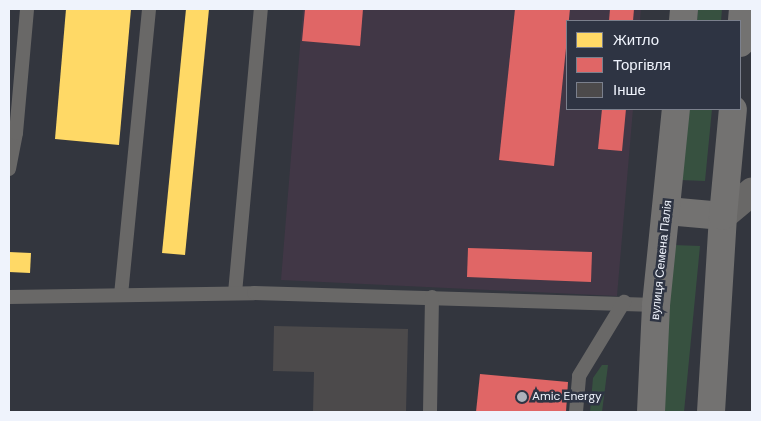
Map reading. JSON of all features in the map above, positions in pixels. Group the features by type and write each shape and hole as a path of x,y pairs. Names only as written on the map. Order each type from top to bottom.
{"main road":[{"path":"741,31 743,9"},
{"name":"вулиця Семена Палія","path":"651,412 656,304 668,211 676,110"},
{"path":"711,412 723,216 733,110"},
{"path":"668,211 723,216"}],"street":[{"path":"723,216 752,192"}],"lane":[{"path":"9,169 16,133 27,9"},
{"path":"121,295 150,9"},
{"path":"235,293 261,9"},
{"path":"9,297 235,293 656,304"},
{"path":"430,412 432,298"},
{"path":"576,412 579,376 624,302"}],"shaded area":[{"path":"303,9 641,9 640,20 566,20 566,110 633,110 617,296 281,280"}],"green space":[{"path":"698,9 722,9 721,20 697,20"},
{"path":"688,110 712,110 705,181 680,180"},
{"path":"673,245 700,246 684,412 659,412"},
{"path":"602,365 608,365 602,412 590,412 593,378"}],"building: Житло":[{"path":"66,9 131,9 119,145 55,139"},
{"path":"186,9 209,9 185,255 162,253"},
{"path":"9,252 31,253 30,273 9,272"}],"building: Торгівля":[{"path":"305,9 363,9 360,46 302,41"},
{"path":"515,9 570,9 569,20 566,20 566,48 554,166 499,160"},
{"path":"610,9 634,9 633,20 609,20"},
{"path":"602,110 626,110 622,151 598,149"},
{"path":"468,248 592,252 591,282 467,277"},
{"name":"Amic Energy","path":"480,374 568,382 566,412 476,412"}],"building: Інше":[{"path":"274,326 408,329 406,412 313,412 314,372 273,371"}],"place":[{"name":"Amic Energy","path":"522,397"}]}
